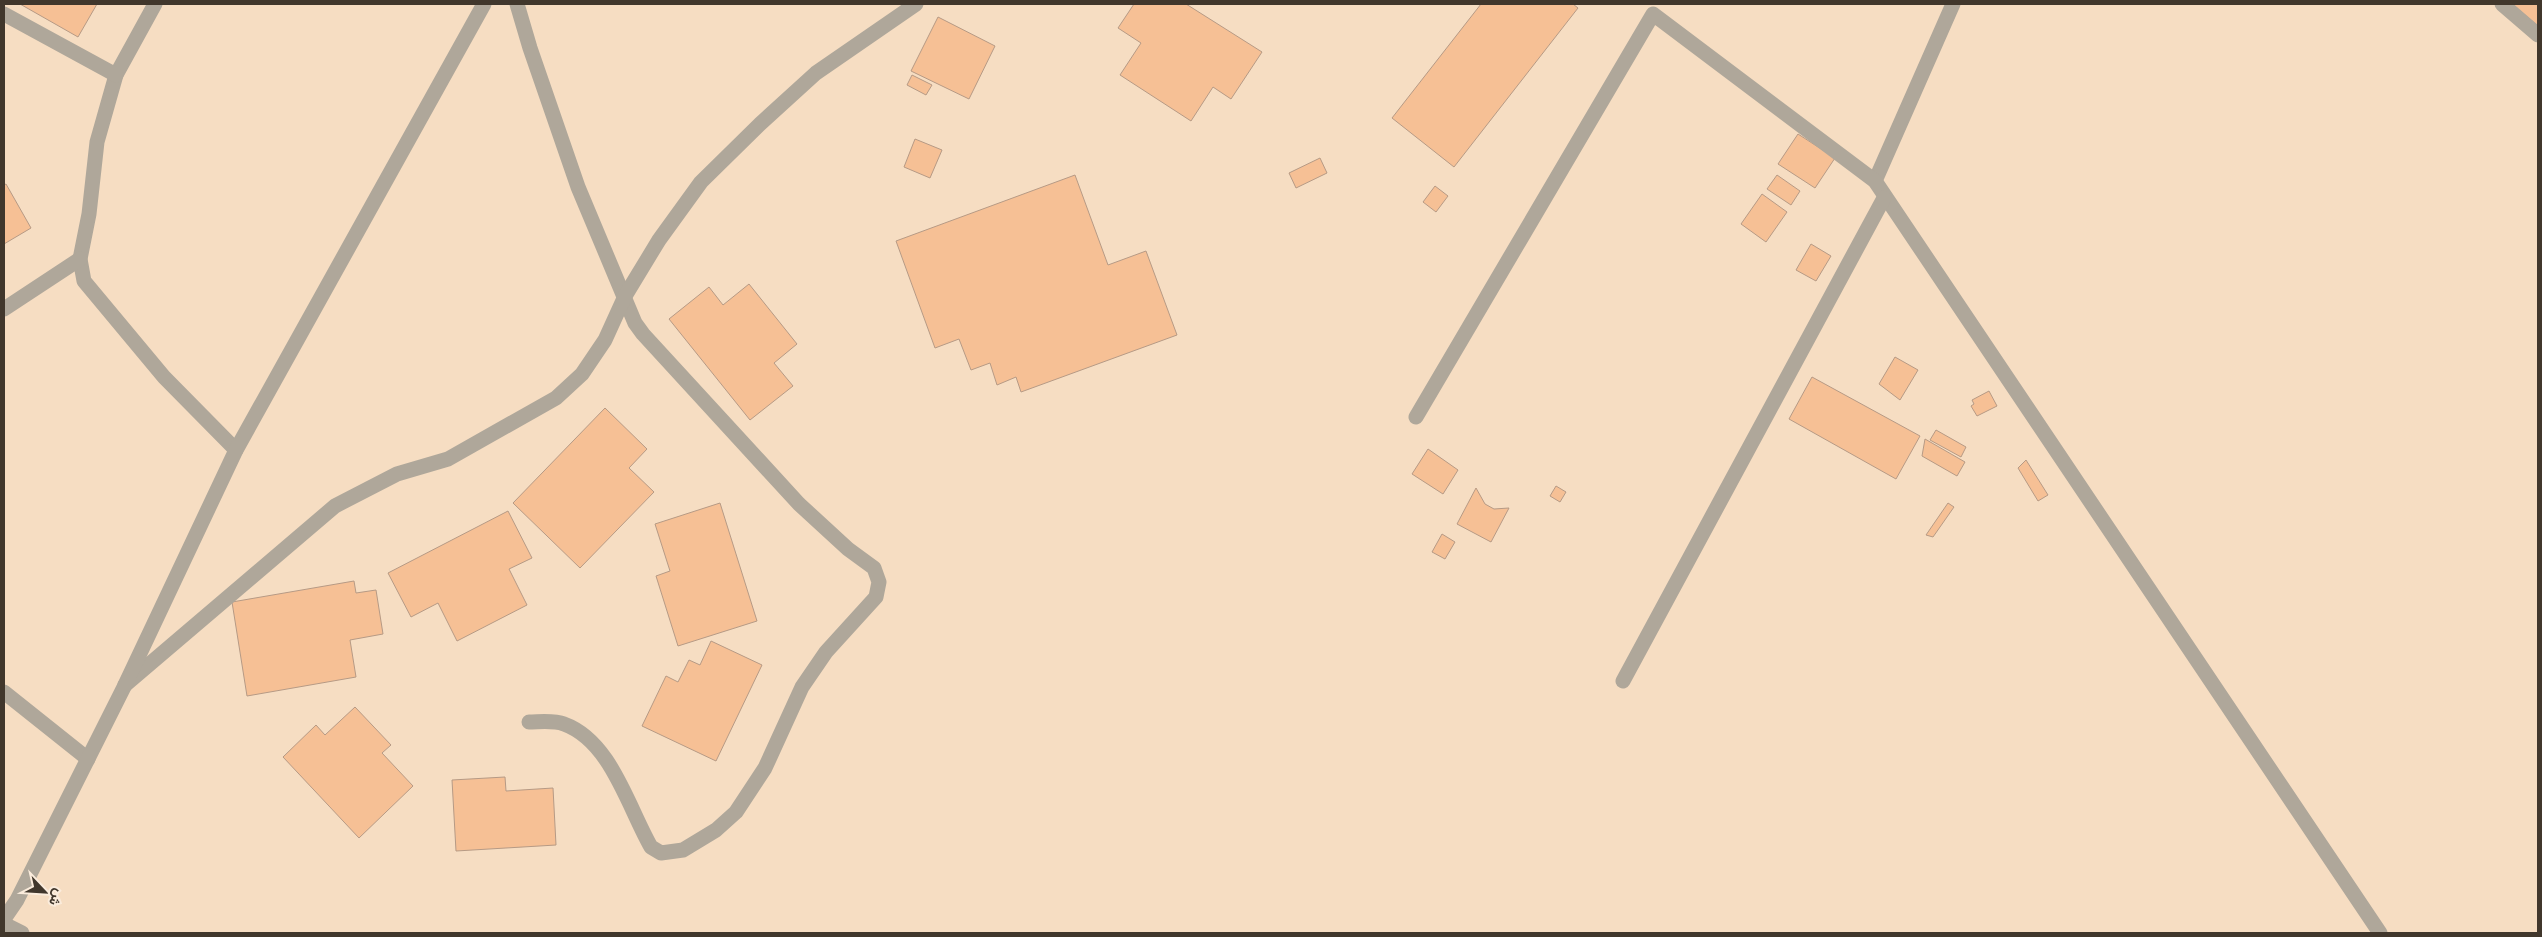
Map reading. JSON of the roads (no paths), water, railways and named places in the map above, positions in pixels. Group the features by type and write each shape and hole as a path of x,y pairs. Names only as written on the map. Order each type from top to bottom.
{"street":[{"path":"155,4 116,75 97,142 89,214 80,259 84,281 110,314 164,377 236,450"},
{"path":"4,919 18,900 125,685 236,450 484,4"},
{"path":"517,4 530,48 578,187 626,296 635,323 799,504 848,549 874,568 878,582 876,597 826,652 802,687 764,768 736,812 716,830 683,850 661,853 651,847 608,760 586,737 563,723 529,722"},
{"path":"125,685 335,506 397,474 448,459 556,398 582,374 605,340 626,296 659,240 708,175 816,73 916,4"},
{"path":"1875,181 1953,4"},
{"path":"2502,4 2538,35"},
{"path":"1416,417 1656,9 1875,181 1884,198 2380,933"},
{"path":"4,14 116,75"},
{"path":"1623,681 1884,198"},
{"path":"4,309 80,259"},
{"path":"4,692 88,759"},
{"path":"4,924 22,933"}]}
